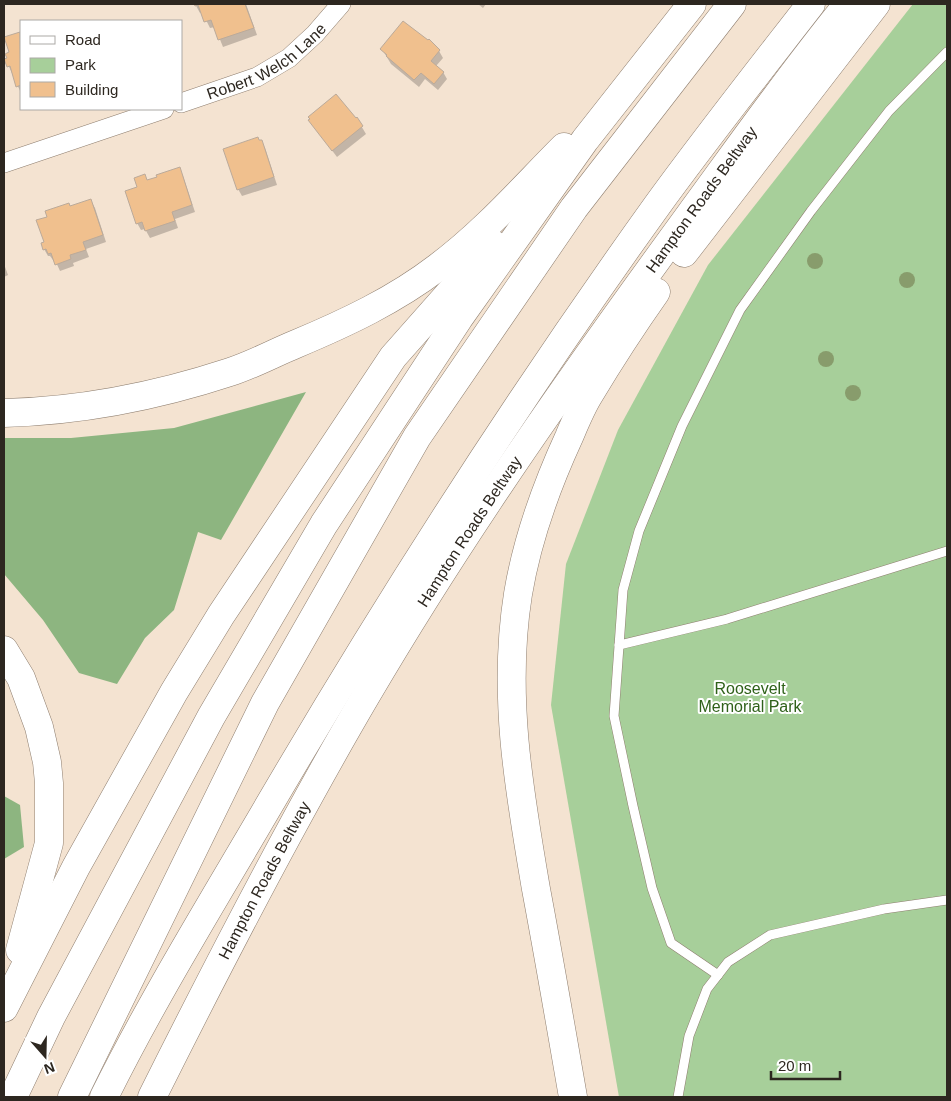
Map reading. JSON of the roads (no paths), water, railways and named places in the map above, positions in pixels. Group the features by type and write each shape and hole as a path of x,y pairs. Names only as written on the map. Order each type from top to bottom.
{"highway":[{"path":"13,1097 51,1017 211,717 324,524 459,318 585,140 692,4"},
{"path":"72,1097 265,703 418,437 574,208 732,4"},
{"path":"104,1097 188,944 302,749 400,589 520,403 657,206 811,4"},
{"name":"Hampton Roads Beltway","path":"152,1097 193,1014 295,822 367,694 416,615 509,469 620,310 775,98 848,4"},
{"path":"574,1097 519,789 513,729 511,676 514,622 518,592 530,543 557,462 589,395 615,351 665,278 876,4"},
{"path":"4,413 92,406 147,395 221,374 315,336 365,313 406,290 471,241 640,69"},
{"path":"4,1006 76,866 174,692 231,600 393,357 585,140"},
{"path":"4,650 21,678 39,727 49,783 49,843 4,1006"}],"street":[{"name":"Robert Welch Lane","path":"182,103 257,77 289,58 315,34 341,4"},
{"path":"4,163 161,110"}],"lane":[{"path":"718,975 671,943 652,888 614,716 623,590 639,531 682,426 740,310 811,211 889,111 947,52"},
{"path":"619,645 727,619 947,551"},
{"path":"678,1097 689,1036 707,989 728,962 770,935 884,910 947,900"}],"park label":[{"name":"Roosevelt Memorial Park","path":"750,697"}]}
